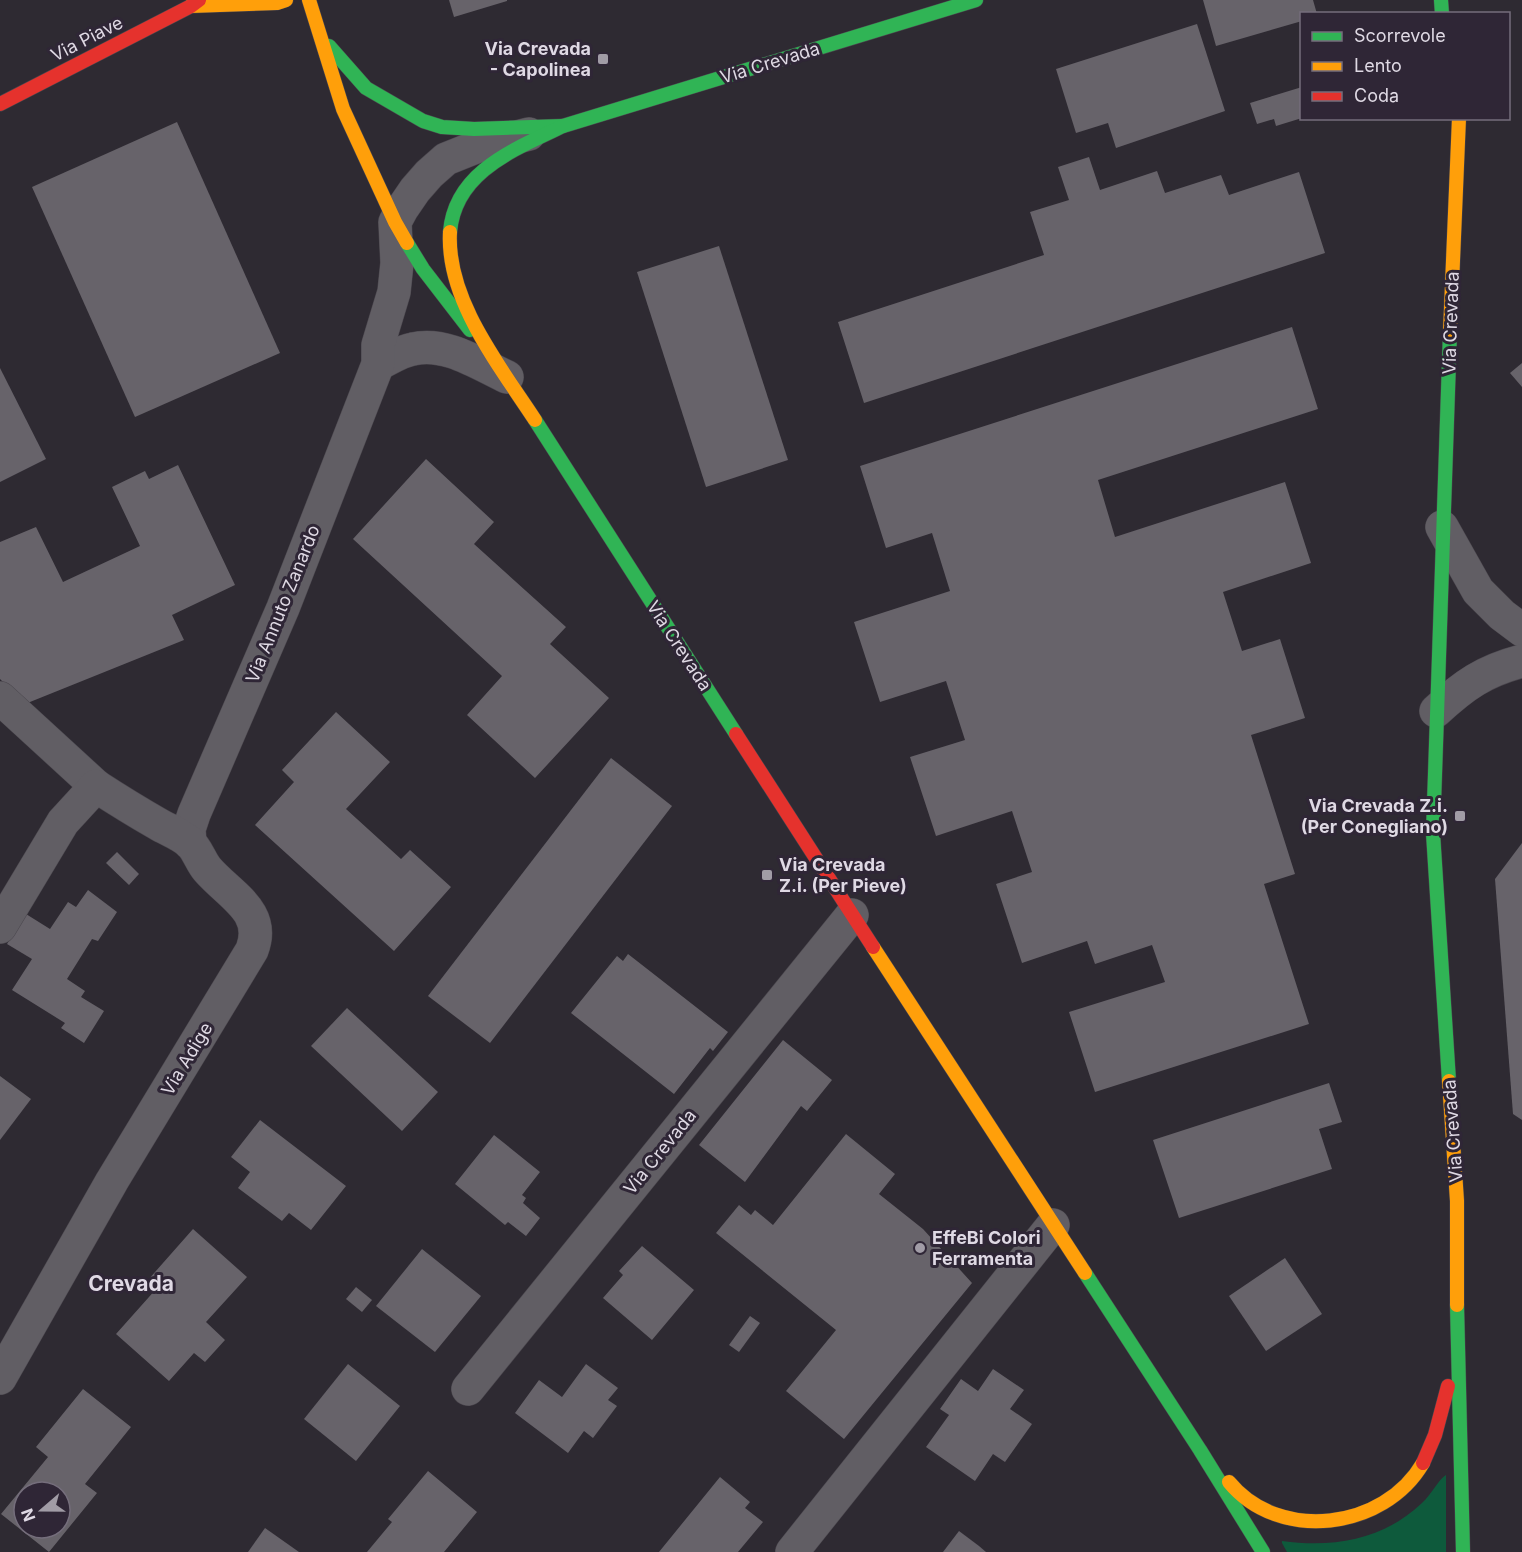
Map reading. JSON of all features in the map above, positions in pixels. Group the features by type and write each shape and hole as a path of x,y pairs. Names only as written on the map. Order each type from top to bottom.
{"main road":[{"name":"Via Piave","path":"0,104 195,3 277,3 286,0"},
{"name":"Via Crevada","path":"309,0 343,109 395,222 423,269 507,377"},
{"name":"Via Crevada","path":"976,0 562,126 486,167 465,187 451,219 448,246 452,274 462,303 507,377 852,915 1200,1450 1263,1552"},
{"name":"Via Crevada","path":"323,40 366,88 423,121 442,127 474,129 562,126"},
{"path":"1453,120 1457,162"},
{"name":"Via Crevada","path":"1460,120 1442,527 1433,833 1457,1201 1457,1355 1463,1552"},
{"path":"1200,1450 1246,1500 1277,1517 1308,1523 1341,1520 1370,1512 1395,1496 1412,1479 1425,1457 1436,1430 1457,1355"}],"street":[{"name":"Via Crevada","path":"395,222 415,190 446,159 476,147 562,126"},
{"name":"Via Annuto Zanardo","path":"190,843 189,830 194,814 283,608 378,364 378,345 394,292 397,263 395,222"},
{"path":"378,364 412,349 431,348 449,351 507,377"},
{"path":"1442,527 1478,591 1502,615 1522,630"},
{"path":"1436,711 1461,688 1487,672 1522,661"},
{"name":"Via Adige","path":"0,698 96,786 190,843 209,872 250,913 256,926 257,939 112,1181 0,1378"},
{"path":"0,927 63,822 96,786"},
{"name":"Via Crevada","path":"468,1389 852,915"},
{"path":"792,1552 1053,1225"}],"green space":[{"path":"1446,1475 1446,1552 1287,1552 1282,1543 1282,1541 1339,1542 1391,1526 1425,1500"}],"building":[{"path":"449,0 507,0 507,1 454,17"},
{"path":"1203,0 1313,0 1316,12 1300,12 1300,22 1216,46"},
{"path":"1197,24 1225,111 1116,148 1108,123 1076,133 1056,69"},
{"path":"1300,88 1300,119 1276,126 1274,119 1257,124 1250,103"},
{"path":"177,122 280,353 135,417 32,187"},
{"path":"1089,157 1100,190 1157,171 1165,193 1221,175 1229,195 1299,172 1325,253 864,403 838,322 1044,255 1030,212 1069,200 1058,167"},
{"path":"719,246 788,460 706,487 637,272"},
{"path":"1292,327 1318,409 1098,480 1115,537 1285,482 1311,563 1223,592 1242,651 1280,639 1305,718 1251,735 1295,874 1264,884 1309,1024 1095,1092 1069,1012 1165,982 1152,945 1095,964 1087,941 1022,963 996,884 1032,872 1012,811 936,836 910,757 965,740 946,681 880,702 854,622 950,591 932,533 886,548 860,466"},
{"path":"1522,363 1522,387 1510,373"},
{"path":"0,368 46,459 0,482"},
{"path":"426,459 494,522 474,544 566,627 550,644 609,698 535,778 467,715 502,676 353,539"},
{"path":"178,465 235,585 172,615 184,640 25,704 0,679 0,542 36,527 63,582 140,546 112,487 145,471 149,479"},
{"path":"336,712 390,762 346,809 401,859 410,850 451,887 394,951 255,825 294,782 282,770"},
{"path":"611,758 672,806 490,1043 428,996"},
{"path":"1522,843 1522,1120 1513,1114 1495,879"},
{"path":"117,852 139,874 129,885 106,863"},
{"path":"88,890 117,912 98,941 92,939 67,979 85,991 81,997 104,1011 84,1043 61,1028 65,1023 12,990 32,959 7,944 26,914 50,929 68,902 76,907"},
{"path":"628,954 728,1032 713,1051 710,1048 674,1094 571,1013 617,956 623,961"},
{"path":"347,1008 438,1092 402,1131 311,1046"},
{"path":"783,1040 832,1080 807,1111 801,1106 745,1182 699,1145"},
{"path":"0,1076 31,1099 0,1140"},
{"path":"1329,1083 1342,1122 1319,1129 1332,1169 1179,1218 1153,1140"},
{"path":"260,1120 346,1186 311,1230 289,1213 282,1221 238,1188 250,1172 231,1157"},
{"path":"846,1134 895,1174 879,1194 923,1229 972,1283 844,1439 786,1391 836,1330 716,1233 739,1205 751,1215 755,1210 773,1225"},
{"path":"494,1135 540,1172 522,1195 526,1198 523,1203 540,1218 526,1236 508,1222 505,1225 455,1184"},
{"path":"193,1229 247,1277 206,1322 225,1340 205,1362 194,1353 169,1381 116,1334 157,1288 148,1280"},
{"path":"642,1246 694,1290 652,1340 603,1298 623,1275 619,1271"},
{"path":"422,1249 481,1296 435,1352 376,1306"},
{"path":"1285,1258 1322,1314 1266,1351 1229,1296"},
{"path":"356,1287 372,1300 362,1312 346,1299"},
{"path":"750,1316 760,1323 739,1352 729,1345"},
{"path":"348,1364 400,1406 356,1461 304,1419"},
{"path":"586,1364 618,1388 608,1400 617,1406 593,1438 584,1431 568,1453 515,1413 539,1380 562,1397"},
{"path":"993,1369 1024,1390 1010,1409 1032,1424 1005,1462 993,1454 975,1481 926,1447 949,1415 940,1409 961,1379 978,1391"},
{"path":"83,1389 131,1427 85,1484 97,1493 72,1524 72,1480 29,1480 48,1457 36,1447"},
{"path":"428,1471 477,1512 444,1552 367,1552 392,1522 388,1519"},
{"path":"720,1477 750,1502 745,1508 763,1522 738,1552 659,1552"},
{"path":"12,1501 12,1523 1,1514"},
{"path":"265,1528 299,1552 248,1552"},
{"path":"959,1531 979,1546 986,1552 943,1552"},
{"path":"34,1540 59,1540 49,1552"}],"traffic: fast":[{"path":"450,232 454,211 463,193 476,178 508,154 563,126 976,0"},
{"path":"1441,0 1442,12"},
{"path":"329,46 366,88 423,121 442,127 474,129 563,126"},
{"path":"407,243 423,269 470,330"},
{"path":"1449,1081 1433,833 1450,332"},
{"path":"535,420 736,734"},
{"path":"1085,1273 1263,1552"},
{"path":"1457,1305 1463,1552"}],"traffic: slow":[{"path":"191,6 277,3 286,0"},
{"path":"309,0 343,109 407,243"},
{"path":"1450,332 1459,120"},
{"path":"450,232 451,257 466,306 491,354 535,420"},
{"path":"873,947 1085,1273"},
{"path":"1449,1081 1457,1201 1457,1305"},
{"path":"1229,1482 1250,1501 1275,1514 1302,1520 1330,1520 1358,1515 1383,1503 1406,1486 1423,1463"}],"traffic: jam":[{"path":"0,104 199,0"},
{"path":"736,734 873,947"},
{"path":"1423,1463 1435,1435 1448,1386"}],"place":[{"name":"Via Crevada - Capolinea","path":"603,59"},
{"name":"Via Crevada Z.i. (Per Conegliano)","path":"1460,816"},
{"name":"Via Crevada Z.i. (Per Pieve)","path":"767,875"},
{"name":"EffeBi Colori Ferramenta","path":"920,1248"}],"district":[{"name":"Crevada","path":"131,1284"}]}
